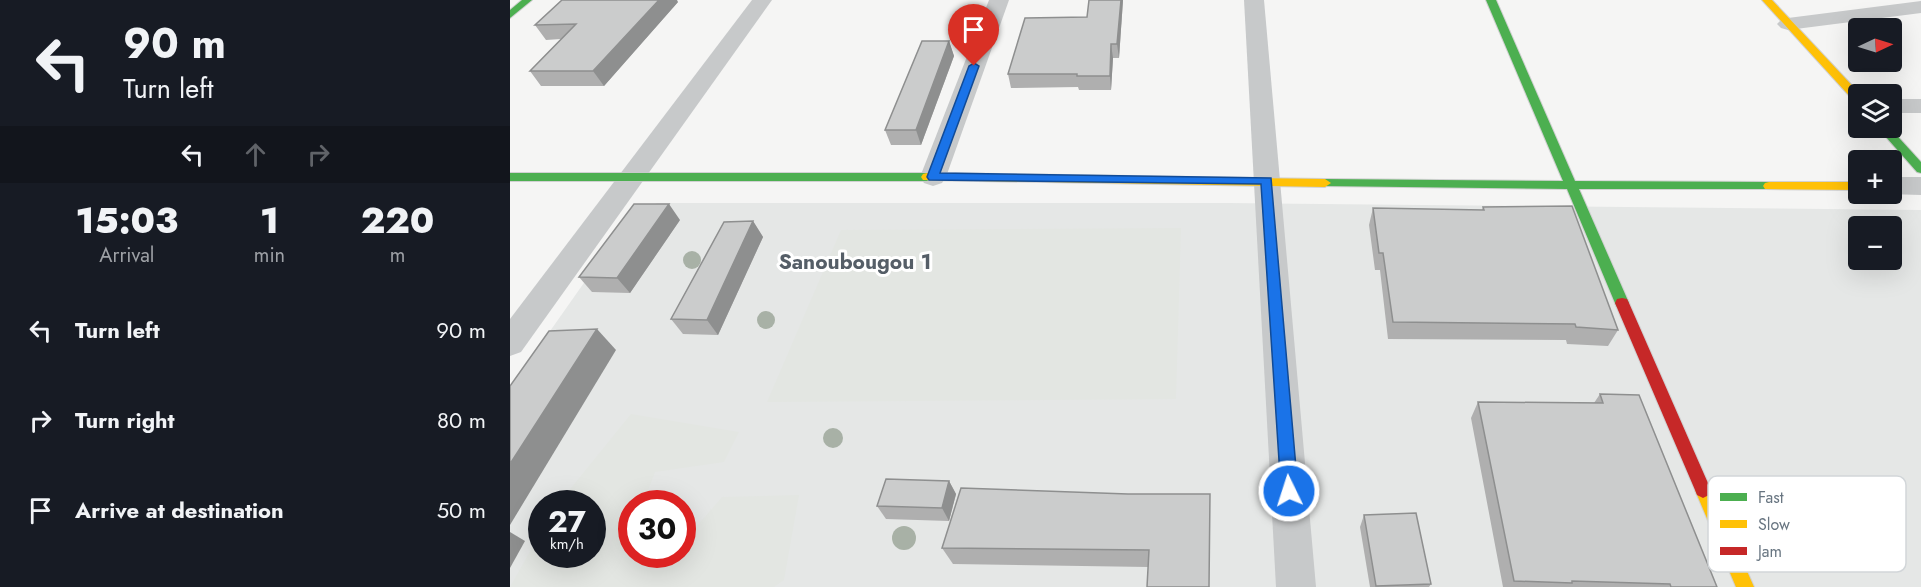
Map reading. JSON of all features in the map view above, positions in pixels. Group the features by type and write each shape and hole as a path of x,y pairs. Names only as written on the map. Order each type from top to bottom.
{"main road":[{"path":"510,15 527,0"},
{"path":"1491,0 1708,502"},
{"path":"1767,0 1848,88"},
{"path":"1893,138 1921,169"},
{"path":"510,177 933,177 1571,186 1848,186"},
{"path":"1738,572 1745,587"}],"street":[{"path":"510,343 762,0"},
{"path":"933,177 999,0"},
{"path":"1254,0 1296,587"},
{"path":"1788,24 1921,7"},
{"path":"1902,106 1921,106"},
{"path":"1902,186 1921,186"}],"shaded area":[{"path":"657,203 1229,203 1921,210 1921,587 510,587 510,388 631,216"},
{"path":"1181,228 1176,399 767,402 841,230"},
{"path":"631,414 739,432 724,462 655,472 648,490 618,490 618,568 696,568 696,527 722,497 799,495 784,580 774,587 510,587 528,555 528,568 606,568 606,490 569,490"}],"building":[{"path":"562,0 659,0 593,71 530,71 576,24 535,25"},
{"path":"1089,0 1121,0 1117,44 1111,44 1110,76 1008,74 1025,18 1087,17"},
{"path":"922,41 949,41 916,130 885,130"},
{"path":"634,204 669,204 617,278 579,277"},
{"path":"1572,206 1618,330 1576,327 1575,324 1393,322 1383,253 1379,253 1373,208 1484,210 1483,207"},
{"path":"753,221 707,320 671,319 724,222"},
{"path":"597,329 510,464 510,386 549,331"},
{"path":"1600,394 1639,395 1708,565 1708,572 1711,572 1717,587 1514,581 1478,402 1603,403"},
{"path":"886,479 949,481 942,508 877,506"},
{"path":"961,488 1128,494 1210,494 1209,587 1147,587 1149,550 942,548"},
{"path":"1416,513 1431,584 1376,586 1364,515"}],"traffic: fast":[{"path":"510,15 527,0"},
{"path":"1491,0 1622,303"},
{"path":"1893,138 1921,169"},
{"path":"510,177 927,177"},
{"path":"1325,183 1769,186"}],"traffic: slow":[{"path":"1767,0 1848,88"},
{"path":"927,177 1325,183"},
{"path":"1769,186 1848,186"},
{"path":"1703,490 1708,502"},
{"path":"1739,572 1745,587"}],"traffic: jam":[{"path":"1622,303 1703,490"}],"district":[{"name":"Sanoubougou 1","path":"855,262"}],"route":[{"path":"974,66 933,177 1266,181 1289,491"}]}
